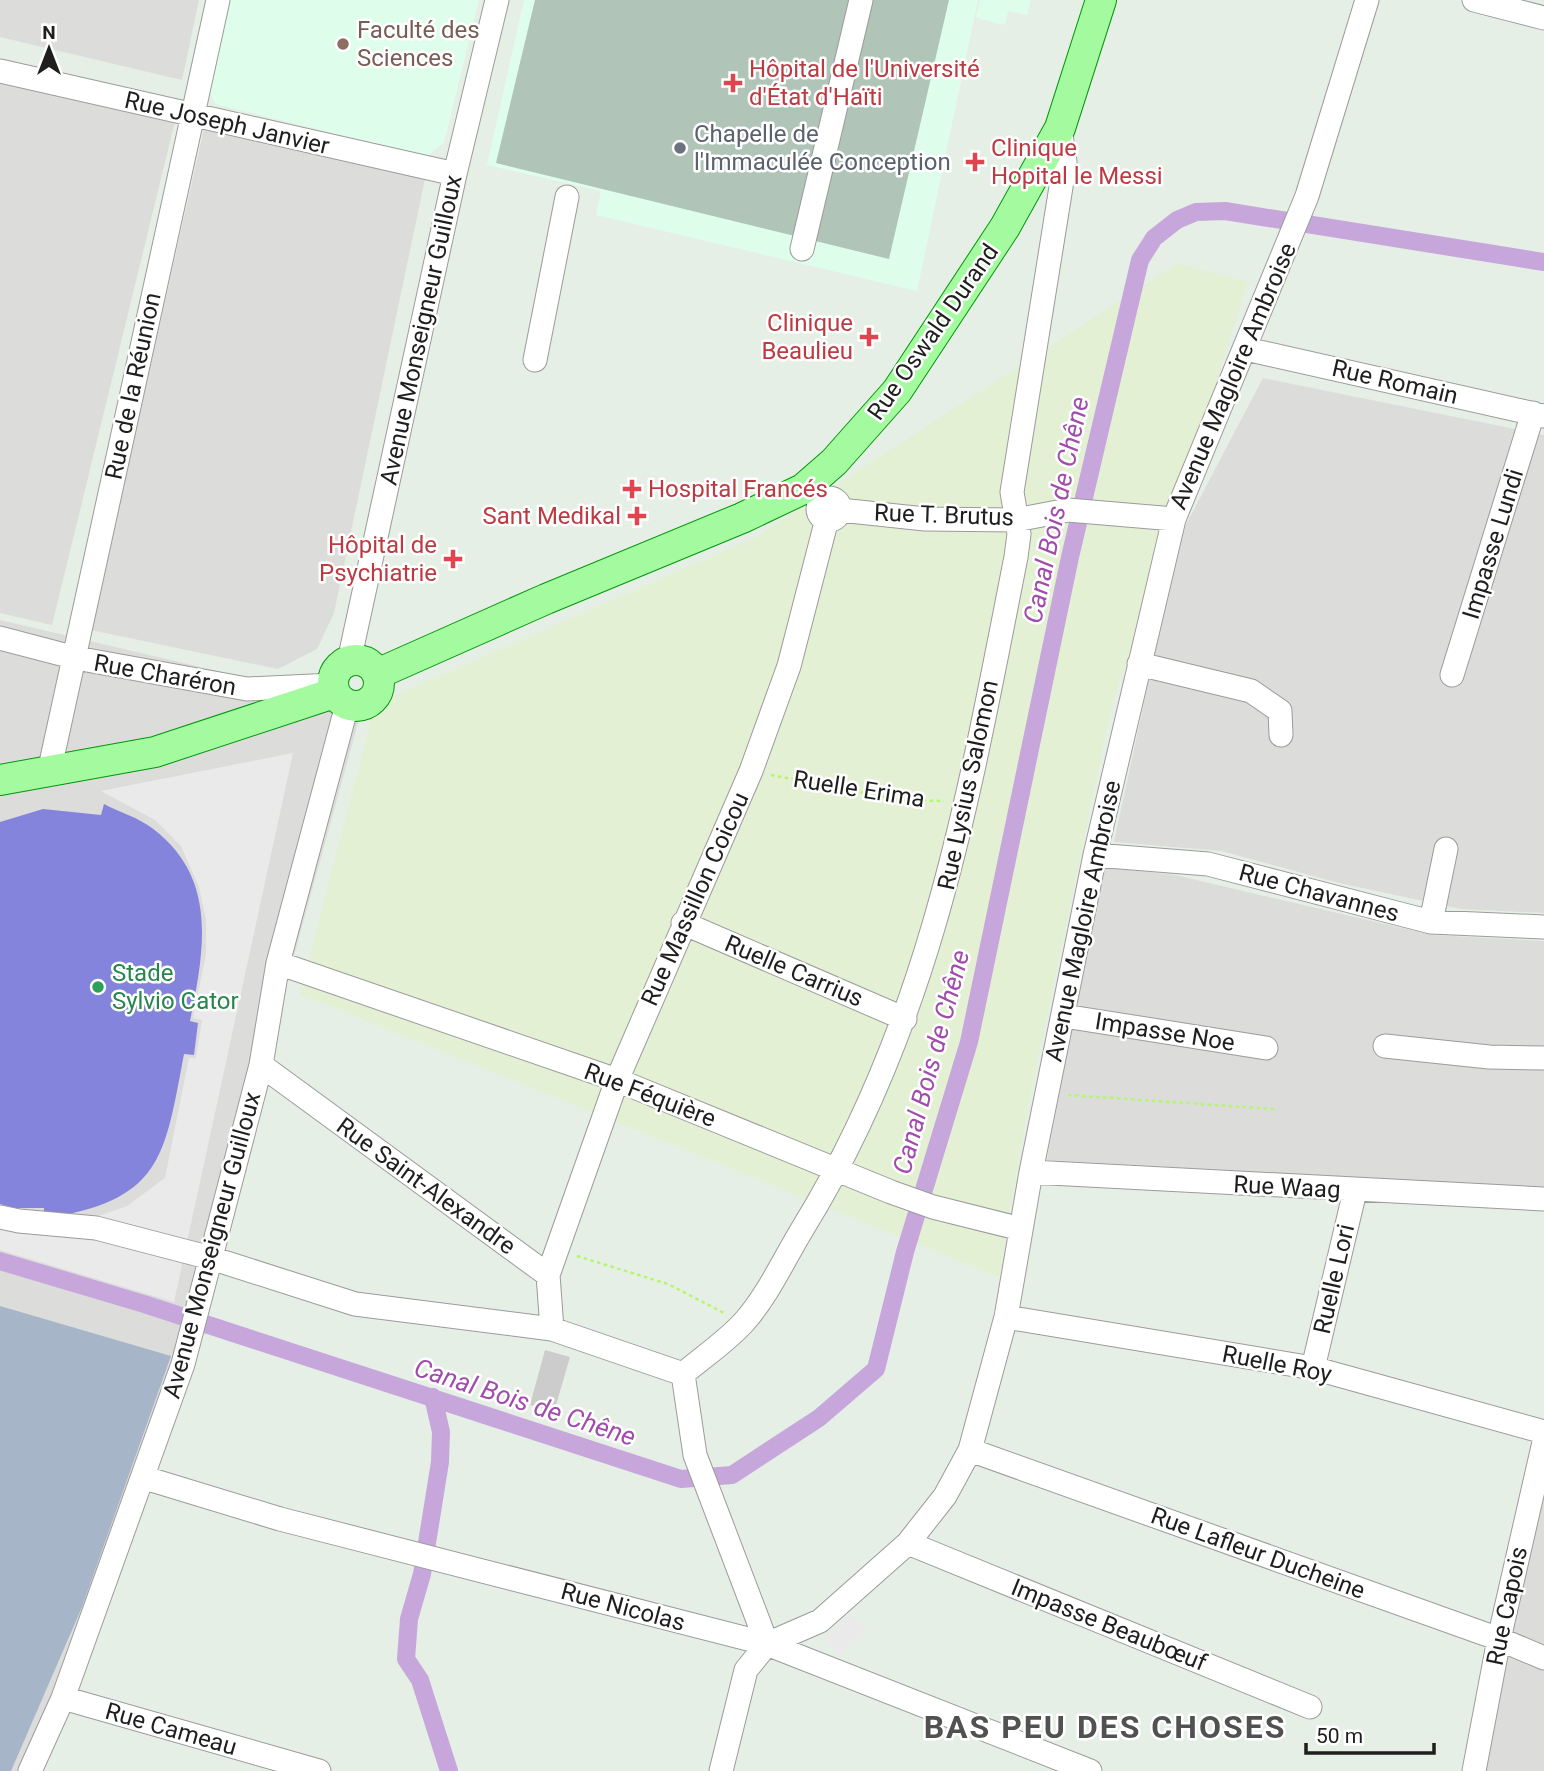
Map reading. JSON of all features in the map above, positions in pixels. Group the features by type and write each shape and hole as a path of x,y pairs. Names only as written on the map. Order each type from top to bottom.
{"main road":[{"name":"Rue Oswald Durand","path":"377,674 547,599 742,518 822,505 852,444 905,380 1005,227 1060,128 1101,0"},
{"path":"0,780 155,752 341,686 369,664 377,674 379,682 375,696 363,705 341,686"}],"street":[{"name":"Rue de la Réunion","path":"49,772 76,659 190,116 218,0"},
{"name":"Avenue Monseigneur Guilloux","path":"30,1771 63,1698 145,1478 183,1364 211,1258 261,1065 278,963 455,174 497,0"},
{"path":"802,249 861,0"},
{"name":"Avenue Magloire Ambroise","path":"766,1644 820,1621 908,1543 945,1496 970,1450 1006,1317 1031,1172 1095,855 1174,519 1307,196 1367,0"},
{"path":"1474,0 1544,18"},
{"name":"Rue Joseph Janvier","path":"0,71 455,174"},
{"name":"Rue Lysius Salomon","path":"683,1374 743,1323 838,1170 905,1019 939,915 968,802 1016,557 1019,534 1012,492 1065,163 1060,128"},
{"path":"536,360 567,197"},
{"name":"Rue Romain","path":"1246,349 1538,415"},
{"name":"Impasse Lundi","path":"1452,675 1538,415"},
{"name":"Rue T. Brutus","path":"822,505 925,519 1016,520 1068,510 1174,519"},
{"name":"Rue Massillon Coicou","path":"548,1275 617,1080 751,771 789,666 822,505"},
{"name":"Rue Charéron","path":"0,638 76,659 247,690 341,686"},
{"path":"1139,664 1251,691 1280,710 1281,735"},
{"path":"1431,922 1446,849"},
{"name":"Rue Chavannes","path":"1095,855 1208,864 1431,922 1544,927"},
{"name":"Ruelle Carrius","path":"683,923 905,1019"},
{"name":"Rue Féquière","path":"278,963 617,1080 891,1192 933,1207 1021,1229"},
{"name":"Impasse Noe","path":"1064,1016 1266,1048"},
{"path":"1385,1046 1489,1057 1544,1058"},
{"name":"Rue Saint-Alexandre","path":"261,1065 548,1275"},
{"name":"Rue Waag","path":"1031,1172 1544,1199"},
{"name":"Ruelle Lori","path":"1313,1368 1355,1191"},
{"path":"0,1217 96,1228 211,1258 355,1304 552,1329 683,1374 695,1455 766,1644 746,1670 721,1771"},
{"path":"548,1275 552,1329"},
{"name":"Ruelle Roy","path":"1006,1317 1313,1368 1544,1432"},
{"name":"Rue Capois","path":"1474,1771 1499,1639 1544,1442"},
{"name":"Rue Lafleur Ducheine","path":"970,1450 1499,1639 1544,1658"},
{"name":"Rue Nicolas","path":"145,1478 280,1519 766,1644 1090,1771"},
{"name":"Impasse Beaubœuf","path":"908,1543 1310,1707"},
{"name":"Rue Cameau","path":"63,1698 319,1771"}],"path":[{"name":"Ruelle Erima","path":"751,771 900,800 968,802"},
{"path":"1047,1094 1274,1109"},
{"path":"557,1253 668,1284 743,1323"}],"shaded area":[{"path":"0,0 199,0 182,80 0,37"},
{"name":"Faculté des Sciences","path":"230,0 479,0 444,143 427,156 215,104 207,87"},
{"name":"Hôpital de l'Université d'État d'Haïti","path":"524,0 978,0 917,291 596,215 601,191 487,165"},
{"name":"Hôpital de l'Université d'État d'Haïti","path":"535,0 949,0 889,259 496,163"},
{"path":"980,0 1031,0 1027,15 1008,11 1005,25 976,18"},
{"path":"0,71 177,113 52,625 0,613"},
{"path":"205,124 426,174 334,613 317,649 278,669 91,630"},
{"path":"1178,263 1248,282 1112,705 1027,1111 999,1277 300,994 375,704 756,537"},
{"path":"1263,378 1544,435 1544,913 1461,909 1339,883 1221,851 1114,842 1180,536"},
{"path":"0,620 363,705 198,1305 29,1771 0,1771"},
{"path":"293,753 174,1302 0,1250 0,1212 90,1219 127,1206 165,1178 189,1058 196,1058 202,1020 193,1018 206,954 206,920 199,887 181,846 155,820 101,791"},
{"name":"Stade Sylvio Cator","path":"104,804 147,824 173,848 188,869 197,893 202,942 190,1021 198,1023 194,1055 184,1054 170,1122 162,1148 150,1170 134,1187 112,1200 82,1211 43,1219 44,1208 14,1208 0,1204 0,822 43,809 101,815"},
{"path":"1101,867 1175,875 1432,935 1544,941 1544,1188 1047,1160"},
{"path":"0,1306 171,1356 82,1607 11,1771 0,1771"},
{"path":"545,1350 570,1357 554,1412 530,1405"},
{"path":"1544,1447 1544,1649 1506,1634"},
{"path":"851,1614 867,1631 840,1656 824,1639"},
{"path":"1504,1649 1544,1666 1544,1771 1480,1771"}],"waterway":[{"name":"Canal Bois de Chêne","path":"0,1261 144,1304 681,1479 732,1475 819,1418 876,1369 905,1252 969,1042 1070,557 1140,260 1154,238 1177,220 1196,212 1225,211 1544,262"},
{"path":"433,1397 441,1432 440,1462 422,1574 409,1619 406,1659 420,1680 449,1771"}],"place":[{"name":"Faculté des Sciences","path":"343,44"},
{"name":"Hôpital de l'Université d'État d'Haïti","path":"733,83"},
{"name":"Chapelle de l'Immaculée Conception","path":"680,148"},
{"name":"Clinique Hopital le Messi","path":"975,162"},
{"name":"Clinique Beaulieu","path":"869,337"},
{"name":"Hospital Francés","path":"632,489"},
{"name":"Sant Medikal","path":"637,516"},
{"name":"Hôpital de Psychiatrie","path":"453,559"},
{"name":"Stade Sylvio Cator","path":"98,987"}],"district":[{"name":"BAS PEU DES CHOSES","path":"1105,1727"}]}
